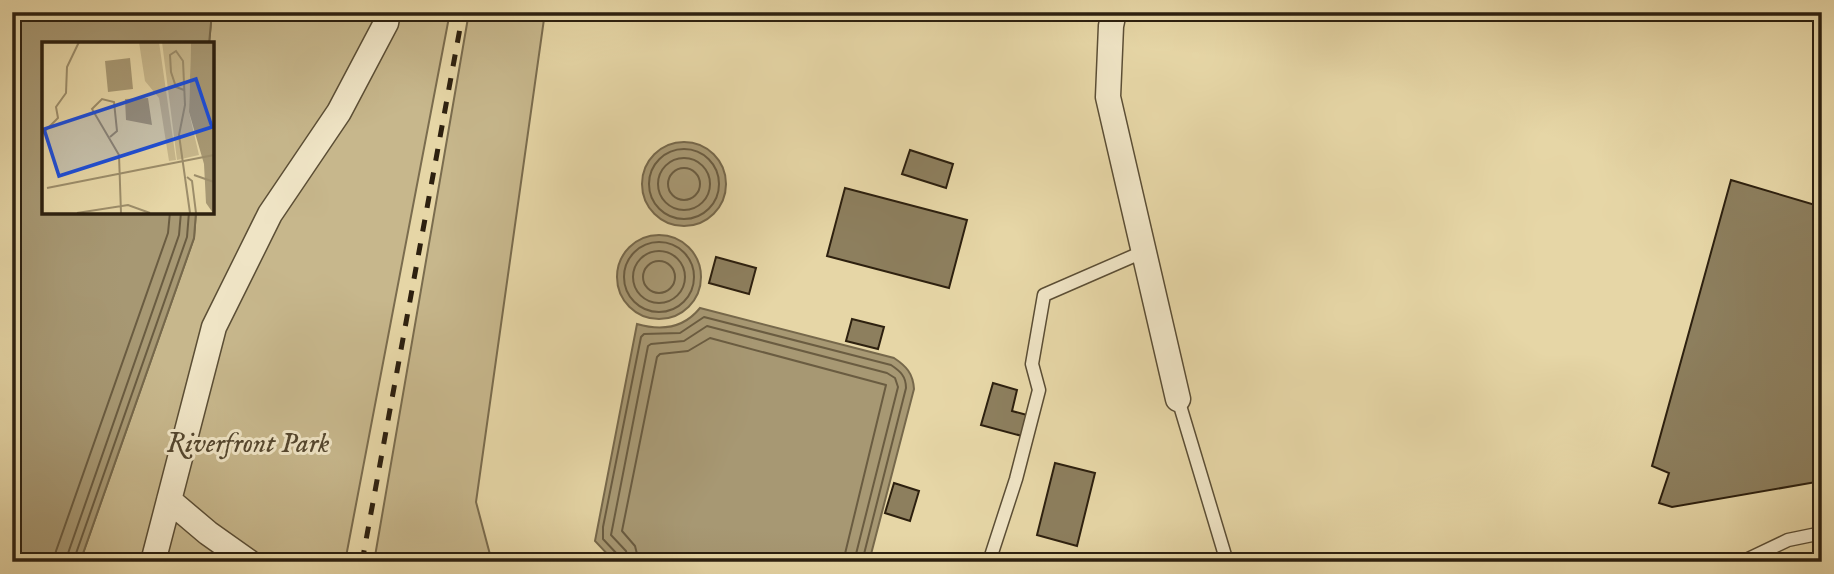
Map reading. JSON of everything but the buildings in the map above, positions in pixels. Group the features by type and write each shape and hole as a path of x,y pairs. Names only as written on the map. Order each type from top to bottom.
{"street":[{"path":"153,562 214,327 270,214 339,112 386,23 388,12"},
{"path":"1114,12 1108,97 1146,251 1178,398"},
{"path":"169,500 208,533 249,562"}],"lane":[{"path":"989,562 1016,479 1039,390 1032,364 1044,295 1146,251"},
{"path":"1178,398 1227,562"},
{"path":"1742,562 1788,540 1822,533"}],"green space":[{"name":"Riverfront Park","path":"212,12 450,12 345,562 80,562 194,238 196,214 214,214 214,42 209,42"},
{"path":"469,12 545,12 476,502 492,562 374,562"}],"water":[{"path":"12,12 212,12 209,42 42,42 42,214 196,214 194,238 80,562 12,562"},
{"path":"684,142 700,145 714,154 723,168 726,184 723,200 714,214 700,223 684,226 668,223 654,214 645,200 642,184 645,168 654,154 668,145"},
{"path":"659,235 675,238 689,247 698,261 701,277 698,293 689,307 675,316 659,319 643,316 629,307 620,293 617,277 620,261 629,247 643,238"},
{"path":"700,308 894,358 908,370 914,389 869,562 622,562 611,558 595,541 637,324 663,328 679,324"}],"railway":[{"path":"362,562 463,12"}]}
